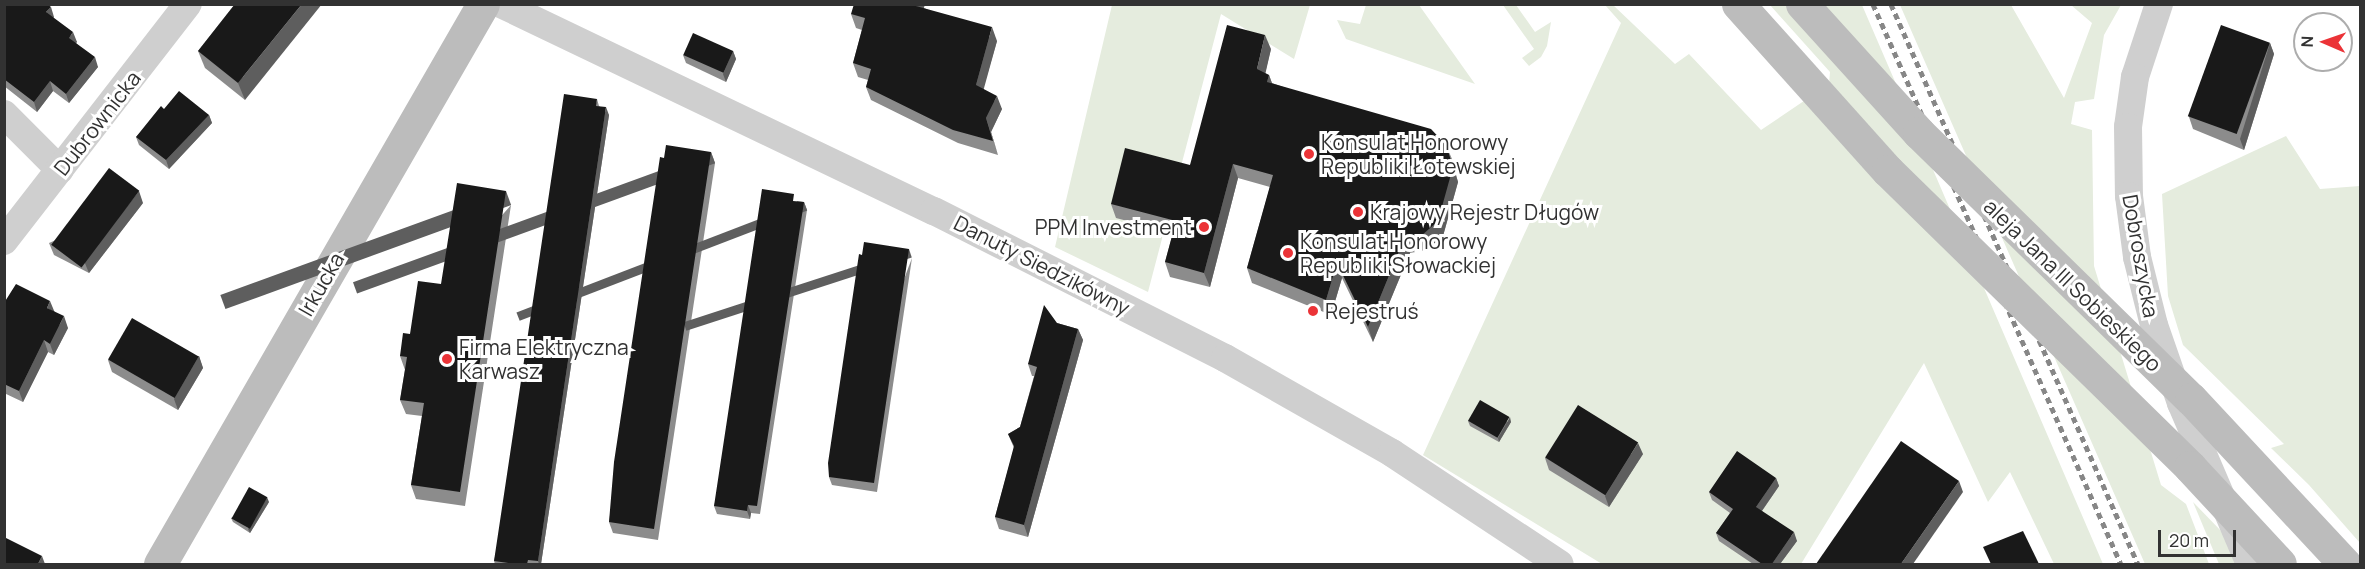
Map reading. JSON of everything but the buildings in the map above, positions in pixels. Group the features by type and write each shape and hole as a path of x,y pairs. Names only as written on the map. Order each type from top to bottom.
{"main road":[{"name":"Irkucka","path":"160,564 483,4"},
{"path":"1738,4 1888,171 2190,467 2280,564"},
{"name":"aleja Jana III Sobieskiego","path":"1803,4 1920,133 2191,399 2345,564"}],"street":[{"name":"Dubrownicka","path":"4,241 50,161 189,4"},
{"name":"Danuty Siedzikówny","path":"501,4 934,211 1226,358 1392,453 1560,564"},
{"name":"Dobroszycka","path":"2159,4 2134,77 2128,127 2129,196 2137,257 2154,325 2181,403 2250,564"},
{"path":"4,114 50,161"},
{"path":"4,133 50,161"}],"shaded area":[{"path":"1112,5 1310,5 1294,59 1221,14 1148,292 1055,247"},
{"path":"1366,5 1419,5 1475,84 1346,39 1337,20 1360,24"},
{"path":"1503,5 1516,5 1535,32 1551,22 1547,46 1541,57 1529,66 1522,58 1534,49"},
{"path":"1605,5 1613,5 1675,64 1689,54 1761,130 1829,84 1830,72 1770,5 1862,5 2103,564 2054,564 2010,472 1988,502 1924,363 1801,564 1602,564 1423,455 1621,23"},
{"path":"1900,5 2011,5 2064,98 2092,23 2071,5 2121,5 2104,35 2094,99 2075,102 2071,124 2092,130 2094,266 2161,485 2186,504 2209,564 2145,564"},
{"path":"2286,136 2320,189 2360,186 2360,543 2309,485 2271,448 2284,444 2183,345 2168,296 2162,194"},
{"path":"2193,502 2224,534 2236,564 2219,564"}],"railway":[{"path":"1873,4 2121,564"},
{"path":"1891,4 2138,564"}],"place":[{"name":"Konsulat Honorowy Republiki Łotewskiej","path":"1309,154"},
{"name":"Krajowy Rejestr Długów","path":"1358,212"},
{"name":"PPM Investment","path":"1204,227"},
{"name":"Konsulat Honorowy Republiki Słowackiej","path":"1288,253"},
{"name":"Rejestruś","path":"1313,311"},
{"name":"Firma Elektryczna Karwasz","path":"447,359"}]}
